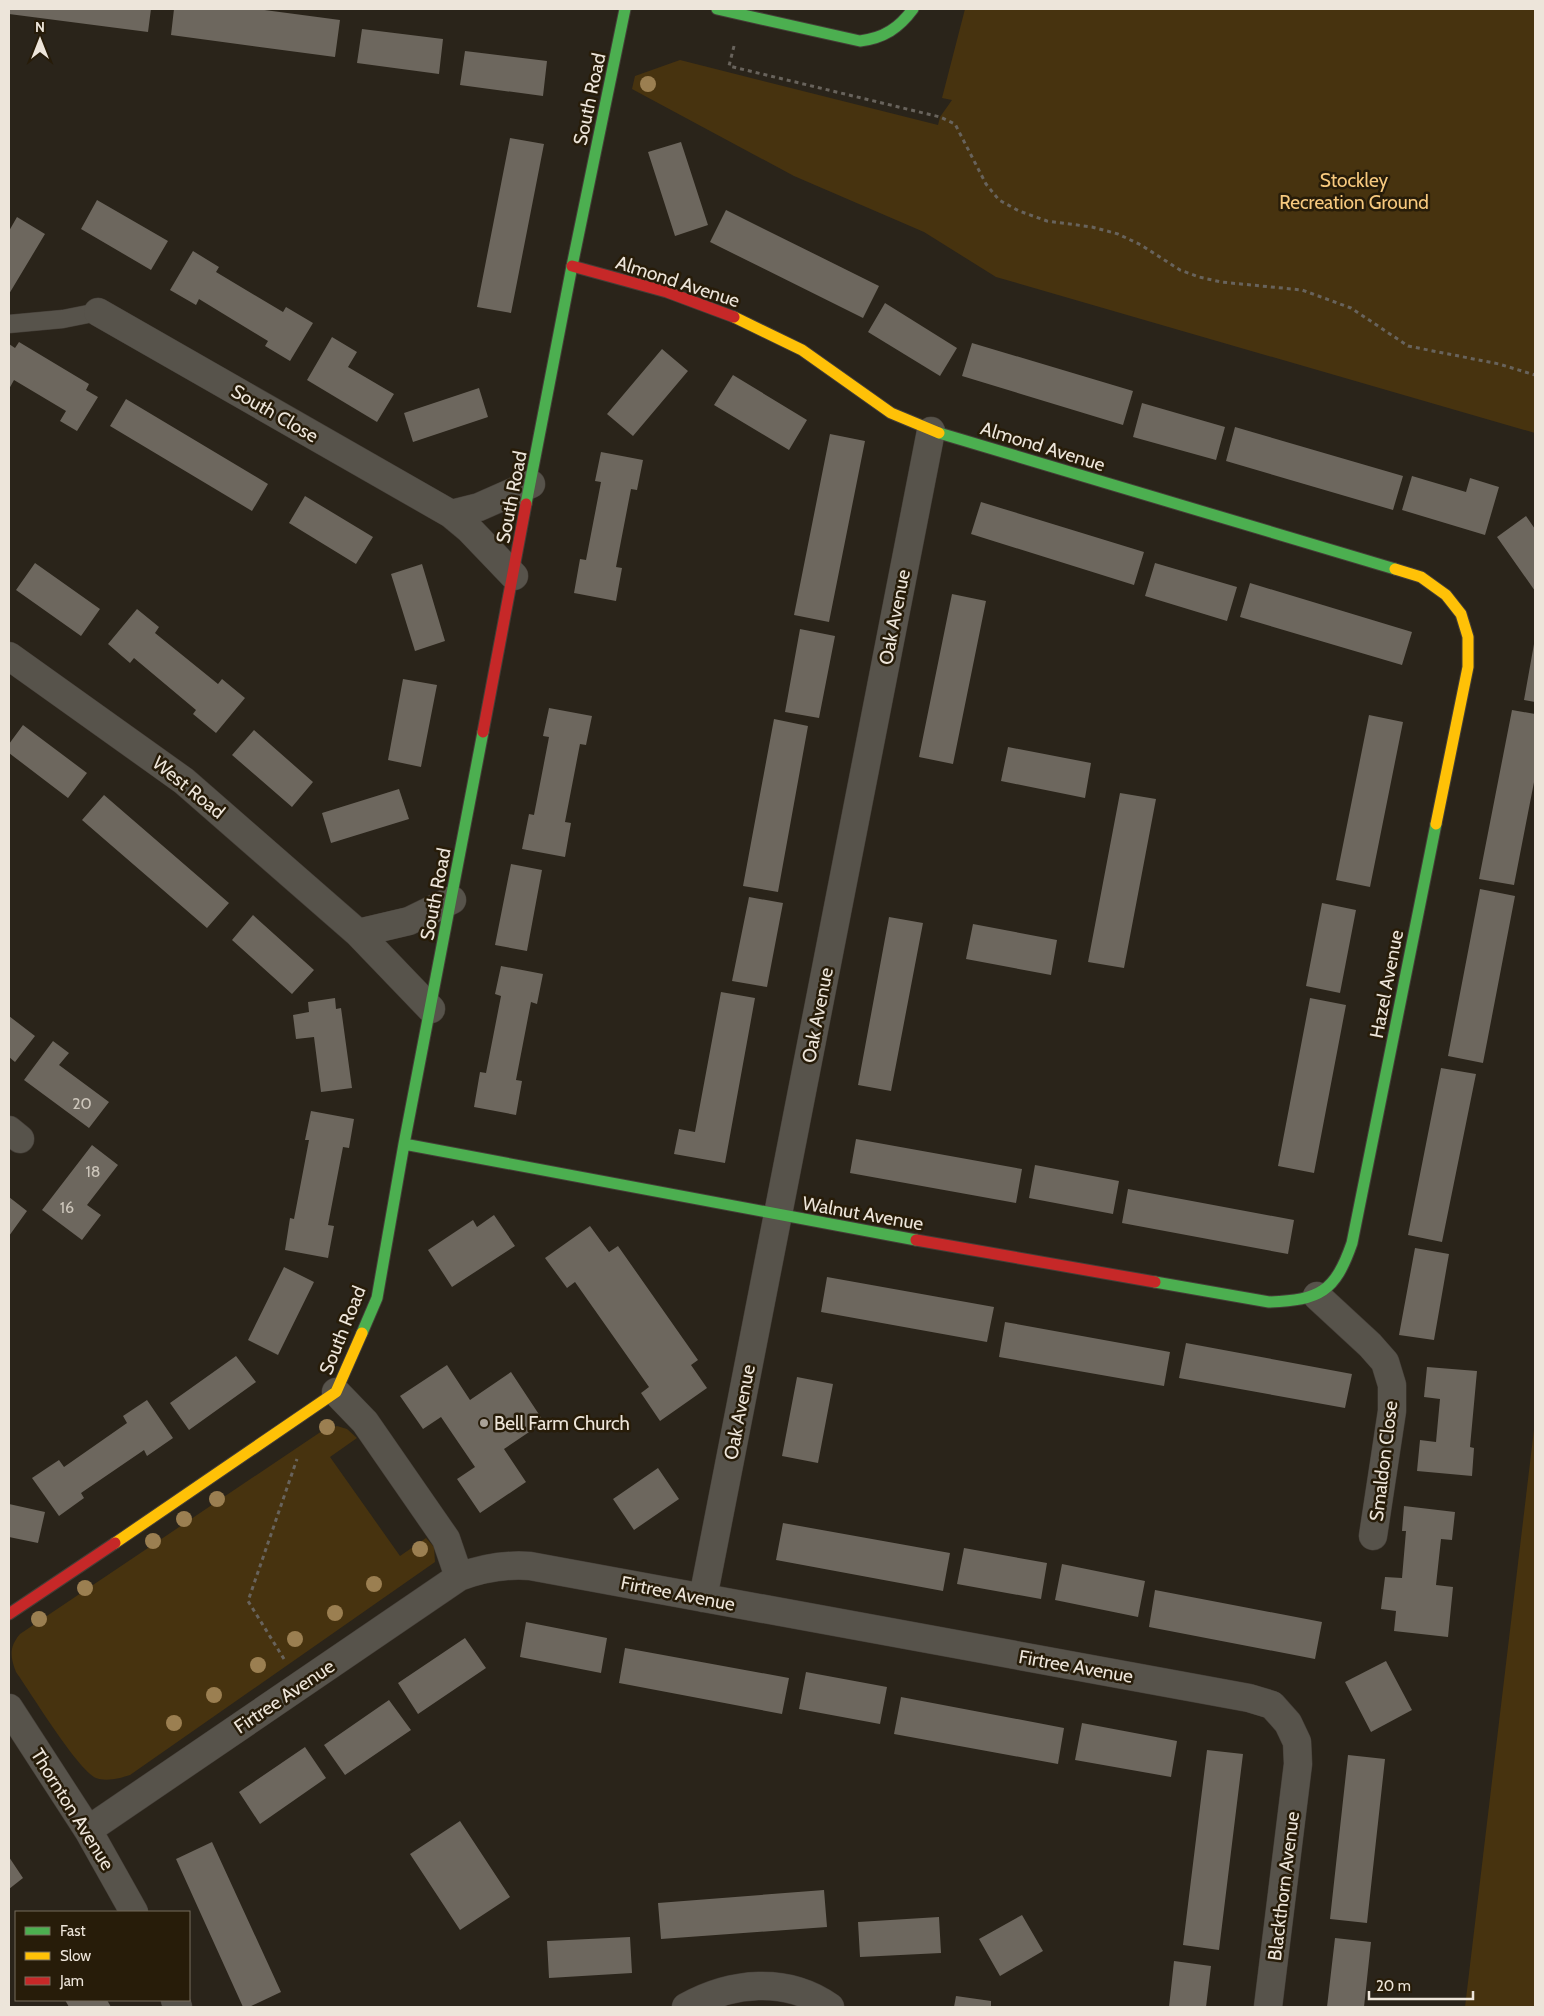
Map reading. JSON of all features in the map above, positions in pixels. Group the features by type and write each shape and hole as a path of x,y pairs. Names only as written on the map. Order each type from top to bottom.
{"street":[{"name":"South Road","path":"9,1614 336,1392 377,1298 404,1144 572,266 626,9"},
{"path":"717,9 860,41 873,40 890,33 905,21 913,9"},
{"name":"Almond Avenue","path":"572,266 667,292 737,318 802,350 891,413 930,431 1421,577 1441,590 1457,608 1467,625 1470,644 1468,668"},
{"name":"South Close","path":"98,312 451,514 469,529 514,576"},
{"name":"Oak Avenue","path":"703,1598 930,431"},
{"path":"451,514 478,507 531,484"},
{"name":"West Road","path":"9,656 184,780 358,933 431,1009"},
{"name":"Hazel Avenue","path":"1317,1296 1331,1287 1341,1272 1352,1244 1468,668"},
{"path":"358,933 409,921 452,900"},
{"name":"Walnut Avenue","path":"404,1144 777,1215 1269,1302 1287,1302 1317,1296"},
{"name":"Smaldon Close","path":"1317,1296 1370,1345 1385,1362 1392,1385 1392,1411 1373,1536"},
{"path":"336,1392 365,1422 446,1539 459,1577"},
{"name":"Firtree Avenue","path":"88,1830 459,1577 497,1566 530,1566 1249,1698 1272,1705 1288,1723 1297,1742 1298,1764"},
{"name":"Thornton Avenue","path":"9,1708 18,1742 88,1830 133,1911"},
{"name":"Blackthorn Avenue","path":"1268,2007 1298,1764"},
{"path":"686,2007 704,1997 740,1987 795,1990 830,2007"}],"lane":[{"path":"9,324 63,319 98,312"}],"path":[{"path":"734,43 729,66 940,118 955,124 986,184 999,200 1019,211 1048,221 1092,227 1118,234 1141,245 1180,270 1199,277 1221,282 1302,290 1351,308 1408,346 1499,364 1535,374"},
{"path":"299,1454 248,1601 299,1685"}],"green space":[{"name":"Stockley Recreation Ground","path":"965,9 1535,9 1535,433 996,277 924,232 794,176 632,89 635,76 680,60 938,125 940,117 952,100 942,98"},
{"path":"1535,1421 1535,2007 1465,2007"},
{"path":"337,1426 347,1429 357,1438 330,1457 400,1556 426,1538 434,1547 435,1562 130,1775 109,1780 96,1778 88,1772 66,1746 16,1672 12,1648 16,1639 20,1634 322,1431"}],"building":[{"path":"9,9 151,9 148,32 9,14"},
{"path":"174,9 257,9 340,20 335,57 171,35"},
{"path":"362,29 443,39 439,74 357,63"},
{"path":"465,51 547,61 543,96 460,85"},
{"path":"510,138 544,144 511,313 477,307"},
{"path":"681,142 708,225 675,236 648,152"},
{"path":"97,200 168,241 151,270 81,229"},
{"path":"726,210 879,286 863,318 710,242"},
{"path":"17,217 45,234 9,294 9,231"},
{"path":"193,251 219,267 216,272 283,312 286,307 313,323 290,361 265,346 268,341 199,299 196,305 170,290"},
{"path":"885,303 957,348 940,376 868,332"},
{"path":"332,337 357,352 348,367 394,394 377,422 307,380"},
{"path":"19,342 89,384 86,390 98,397 77,431 60,421 66,411 14,380 9,389 9,344 15,348"},
{"path":"972,343 1133,391 1123,425 962,376"},
{"path":"662,349 688,371 633,436 607,414"},
{"path":"733,375 807,420 789,450 714,405"},
{"path":"479,388 488,417 413,442 404,413"},
{"path":"126,399 268,484 252,511 110,426"},
{"path":"1142,403 1225,427 1216,460 1133,437"},
{"path":"1235,427 1403,476 1393,510 1226,461"},
{"path":"830,434 865,441 829,622 794,615"},
{"path":"601,452 643,460 637,490 631,489 616,567 622,568 616,601 574,593 580,559 586,560 601,482 595,481"},
{"path":"1412,476 1466,492 1470,478 1499,487 1485,535 1402,510"},
{"path":"305,496 373,537 356,564 289,523"},
{"path":"981,502 1144,552 1134,585 971,534"},
{"path":"1526,516 1535,529 1535,591 1497,537"},
{"path":"35,563 100,609 81,636 16,590"},
{"path":"1155,563 1237,587 1227,621 1145,596"},
{"path":"422,564 445,641 415,651 391,574"},
{"path":"1250,583 1412,632 1402,665 1240,617"},
{"path":"952,594 986,601 953,764 919,757"},
{"path":"137,609 159,627 155,633 218,684 222,679 245,698 216,733 193,714 196,710 134,658 130,663 108,644"},
{"path":"800,629 835,636 819,718 785,712"},
{"path":"1535,644 1535,702 1524,700"},
{"path":"403,679 437,685 421,767 388,760"},
{"path":"549,708 592,716 586,745 580,744 565,822 571,823 565,857 522,849 529,814 534,815 549,737 543,736"},
{"path":"1512,710 1535,714 1535,777 1514,885 1479,879"},
{"path":"1369,715 1403,722 1370,887 1336,880"},
{"path":"774,719 808,726 778,892 743,886"},
{"path":"23,725 87,773 68,798 9,753 9,744"},
{"path":"254,730 313,782 292,807 232,755"},
{"path":"1008,747 1091,763 1085,798 1001,781"},
{"path":"399,789 409,819 331,843 322,813"},
{"path":"1120,793 1156,799 1124,968 1088,962"},
{"path":"104,795 229,903 207,928 82,820"},
{"path":"511,864 542,870 527,951 495,945"},
{"path":"1480,889 1515,896 1483,1063 1448,1056"},
{"path":"749,897 783,903 767,987 732,981"},
{"path":"1322,903 1356,910 1340,993 1306,986"},
{"path":"253,915 314,970 292,994 232,940"},
{"path":"889,917 923,923 891,1091 858,1085"},
{"path":"973,924 1057,940 1051,975 966,959"},
{"path":"501,966 543,974 537,1004 531,1002 516,1080 522,1081 516,1115 474,1107 480,1072 486,1073 501,996 495,994"},
{"path":"721,992 755,998 725,1163 674,1154 679,1129 695,1132"},
{"path":"335,998 336,1009 341,1008 352,1088 321,1092 314,1037 296,1039 293,1015 309,1012 308,1002"},
{"path":"1310,998 1346,1005 1314,1173 1278,1166"},
{"path":"9,1016 35,1036 15,1062 9,1057"},
{"path":"53,1041 69,1053 59,1065 109,1102 89,1128 24,1080"},
{"path":"1441,1068 1476,1074 1442,1242 1408,1235"},
{"path":"311,1111 354,1119 349,1148 343,1147 328,1225 334,1226 328,1258 285,1250 290,1218 294,1219 309,1140 305,1140"},
{"path":"856,1139 1022,1169 1016,1203 850,1173"},
{"path":"92,1145 118,1165 87,1205 101,1215 82,1240 42,1210"},
{"path":"1035,1165 1119,1181 1113,1214 1029,1198"},
{"path":"1128,1189 1294,1220 1288,1254 1122,1223"},
{"path":"9,1197 27,1211 9,1236"},
{"path":"494,1215 515,1246 452,1287 428,1250 473,1220 477,1227"},
{"path":"590,1226 609,1252 618,1246 698,1360 691,1365 707,1388 660,1421 641,1393 649,1387 575,1282 567,1288 545,1258"},
{"path":"1415,1248 1449,1254 1434,1340 1399,1335"},
{"path":"284,1267 314,1282 278,1355 248,1340"},
{"path":"827,1277 994,1307 987,1342 821,1312"},
{"path":"1005,1322 1170,1352 1164,1386 999,1357"},
{"path":"1186,1343 1352,1374 1345,1408 1179,1378"},
{"path":"236,1356 256,1382 189,1430 170,1403"},
{"path":"447,1365 470,1400 511,1372 544,1422 504,1449 526,1482 480,1513 457,1479 475,1467 441,1417 423,1429 400,1396"},
{"path":"1427,1367 1477,1371 1470,1447 1474,1448 1472,1476 1417,1471 1420,1440 1436,1442 1440,1399 1424,1397"},
{"path":"797,1377 833,1384 818,1463 782,1456"},
{"path":"147,1400 173,1438 147,1456 144,1450 81,1493 84,1498 59,1516 32,1478 59,1460 64,1467 127,1423 123,1416"},
{"path":"658,1468 679,1499 634,1530 613,1499"},
{"path":"9,1504 45,1512 38,1543 9,1537"},
{"path":"1404,1506 1455,1512 1452,1540 1441,1539 1436,1585 1453,1587 1448,1637 1394,1631 1396,1611 1381,1609 1385,1577 1402,1578 1406,1531 1402,1531"},
{"path":"783,1523 950,1553 943,1591 776,1560"},
{"path":"964,1548 1047,1563 1041,1599 957,1584"},
{"path":"1062,1564 1145,1581 1138,1617 1055,1600"},
{"path":"1155,1590 1322,1622 1315,1659 1149,1627"},
{"path":"526,1622 607,1638 601,1673 520,1657"},
{"path":"465,1638 486,1668 418,1714 398,1683"},
{"path":"625,1648 789,1678 782,1714 619,1683"},
{"path":"1386,1661 1412,1710 1371,1732 1345,1682"},
{"path":"806,1672 887,1687 880,1724 799,1709"},
{"path":"901,1697 1064,1728 1058,1764 894,1734"},
{"path":"389,1700 411,1730 345,1775 324,1745"},
{"path":"1082,1723 1177,1741 1171,1777 1075,1760"},
{"path":"305,1747 326,1778 260,1824 239,1792"},
{"path":"1207,1750 1243,1754 1219,1950 1183,1945"},
{"path":"1348,1755 1385,1759 1367,1923 1330,1919"},
{"path":"460,1821 510,1897 460,1930 410,1854"},
{"path":"212,1842 281,1992 249,2007 243,2007 176,1859"},
{"path":"9,1857 23,1878 9,1889"},
{"path":"824,1890 827,1927 661,1939 658,1903"},
{"path":"1022,1915 1043,1951 1000,1976 979,1939"},
{"path":"939,1917 941,1953 860,1957 858,1922"},
{"path":"630,1937 632,1973 549,1978 547,1941"},
{"path":"1335,1938 1371,1942 1364,2007 1327,2007"},
{"path":"1174,1961 1211,1966 1206,2007 1169,2007"},
{"path":"956,1996 991,2001 991,2007 954,2007"},
{"path":"66,2001 108,2001 111,2007 69,2007"}],"traffic: fast":[{"path":"526,504 572,266 625,9"},
{"path":"717,9 860,41 884,35 902,22 913,9"},
{"path":"939,433 1395,569"},
{"path":"362,1333 377,1298 404,1144 483,732"},
{"path":"1155,1282 1269,1302 1301,1299 1313,1295 1332,1283 1339,1273 1352,1243 1436,824"},
{"path":"404,1144 916,1240"}],"traffic: slow":[{"path":"734,317 802,350 891,413 939,433"},
{"path":"1395,569 1421,577 1446,595 1461,614 1468,637 1468,667 1436,824"},
{"path":"115,1543 336,1392 362,1333"}],"traffic: jam":[{"path":"572,266 667,292 734,317"},
{"path":"483,732 526,504"},
{"path":"916,1240 1155,1282"},
{"path":"9,1614 115,1543"}],"place":[{"name":"Bell Farm Church","path":"484,1423"}]}
